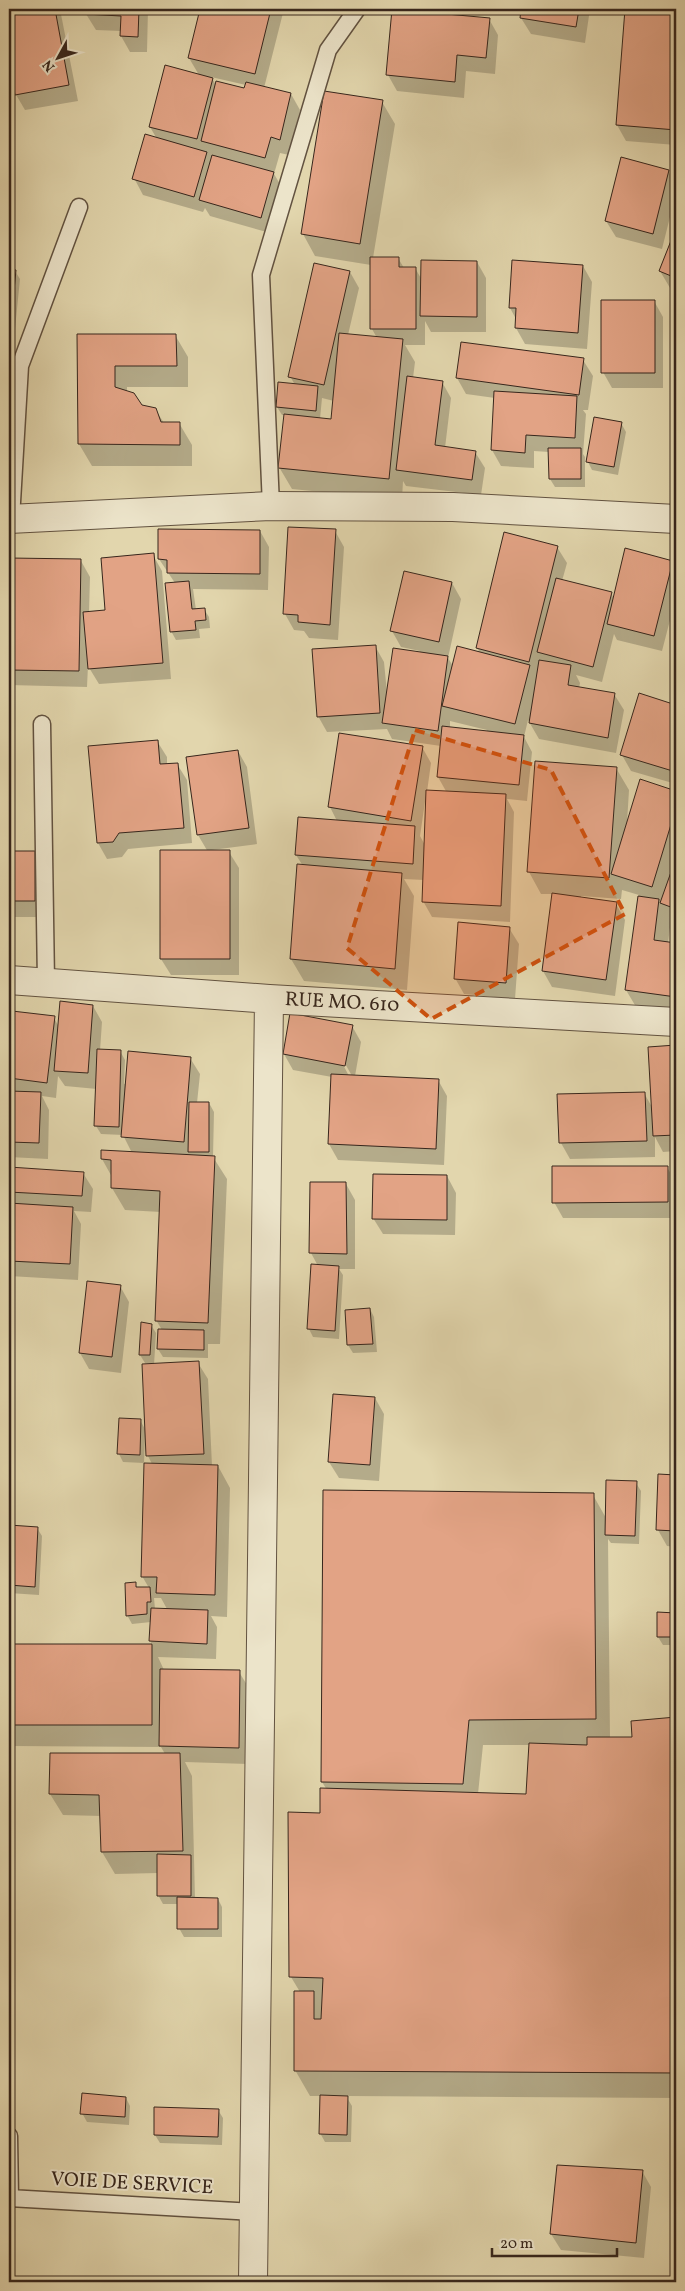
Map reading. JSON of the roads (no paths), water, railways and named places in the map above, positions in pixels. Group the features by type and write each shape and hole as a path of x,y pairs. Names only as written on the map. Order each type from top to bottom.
{"street":[{"path":"10,519 271,506 453,507 676,519"},
{"name":"RUE MO. 610","path":"9,980 269,999 676,1022"},
{"path":"253,2282 269,999"}],"lane":[{"path":"271,506 261,275 328,50 356,9"},
{"path":"10,519 20,366 79,207"},
{"path":"42,724 46,982"},
{"path":"9,2136 9,2198"},
{"name":"VOIE DE SERVICE","path":"9,2198 254,2212"}]}
